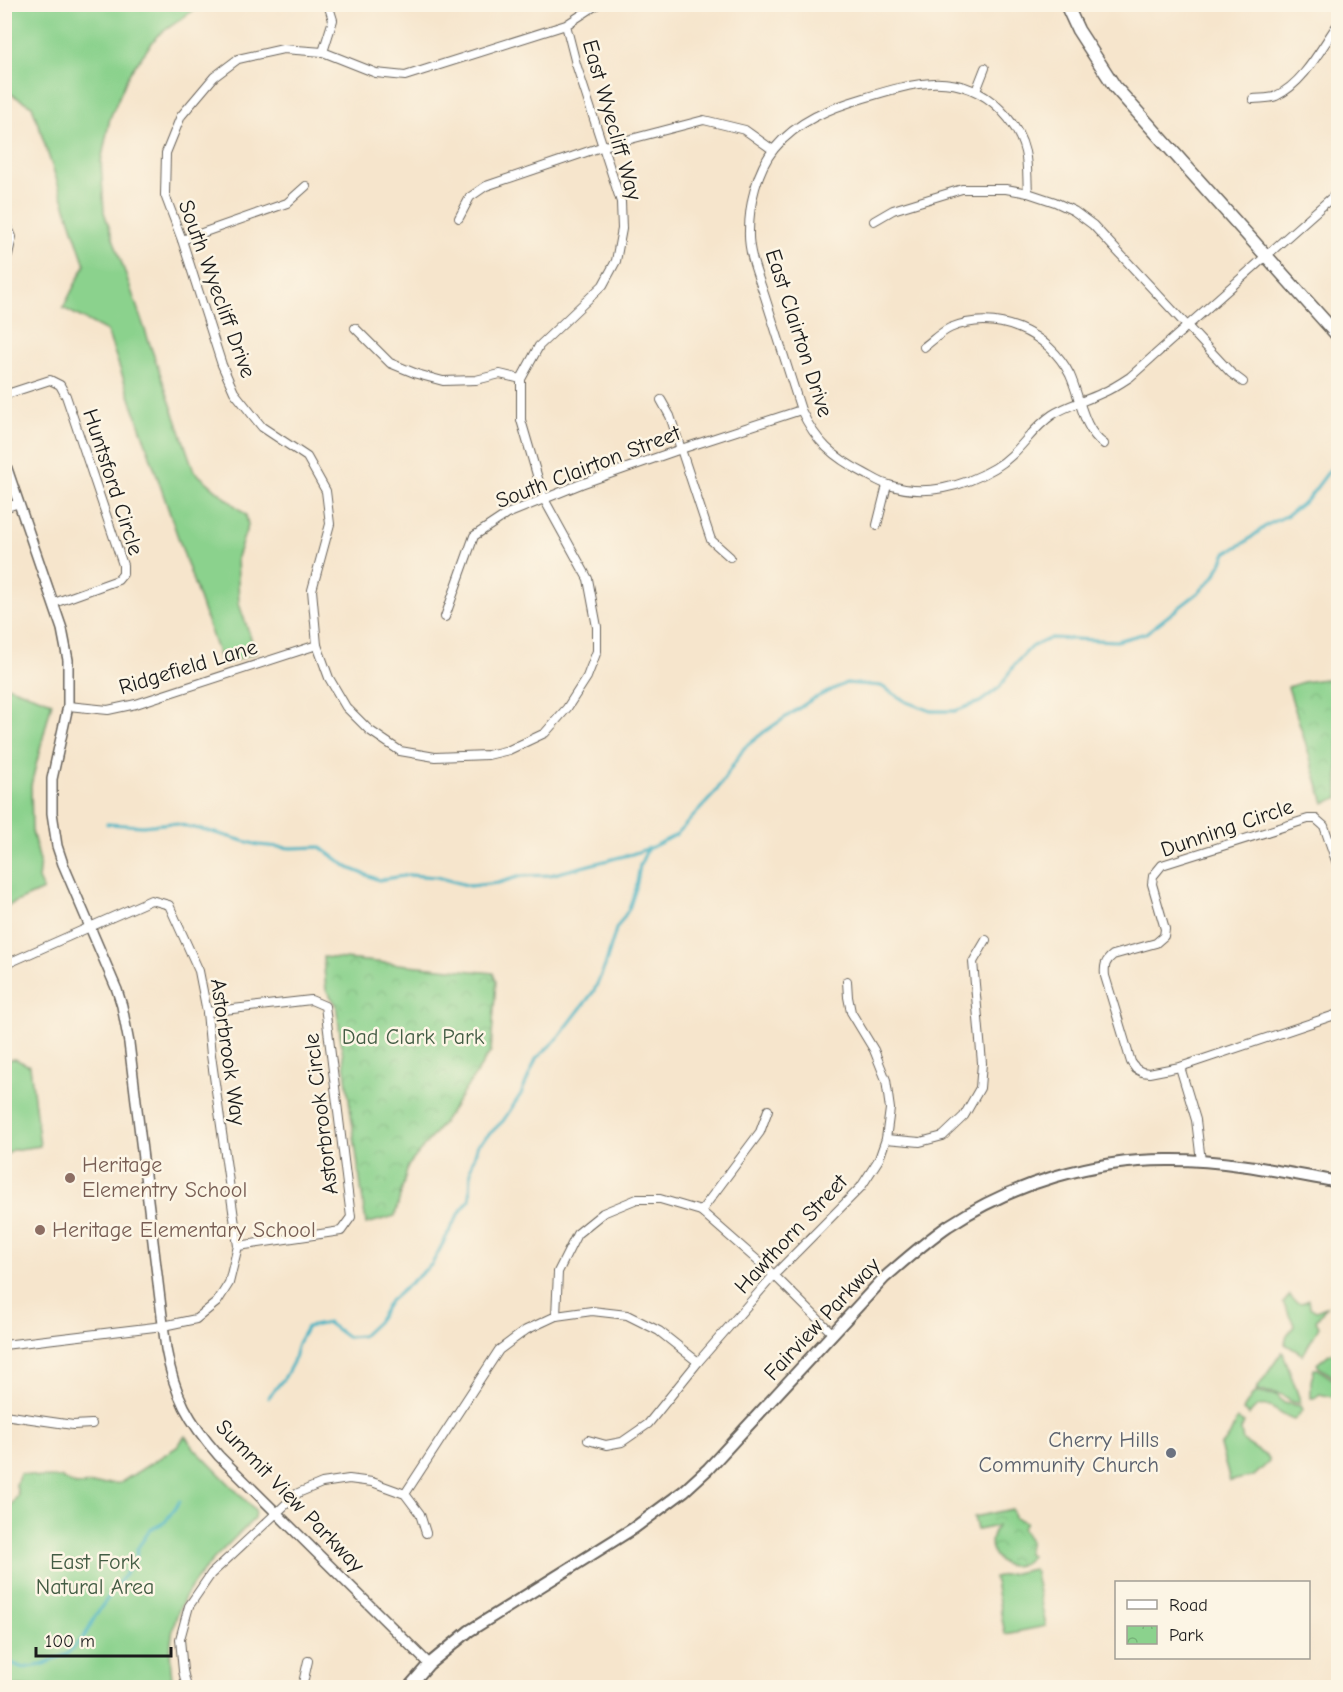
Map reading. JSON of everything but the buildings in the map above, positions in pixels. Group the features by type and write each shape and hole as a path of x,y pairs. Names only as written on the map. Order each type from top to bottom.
{"main road":[{"path":"1066,4 1078,30 1114,87 1338,336"},
{"name":"Fairview Parkway","path":"408,1688 429,1664 469,1631 634,1528 684,1491 708,1469 884,1278 913,1252 948,1227 1001,1198 1030,1185 1090,1168 1150,1160 1249,1165 1338,1182"}],"street":[{"path":"323,52 333,20 328,4"},
{"name":"South Wyecliff Drive","path":"316,645 312,590 330,524 326,491 307,457 262,427 234,392 222,365 182,240 165,195 166,153 181,116 214,77 238,59 283,49 323,52 376,73 405,75 566,25 598,4"},
{"path":"1253,99 1274,97 1292,86 1338,24"},
{"name":"East Wyecliff Way","path":"316,645 329,678 346,707 369,730 400,751 435,757 488,755 509,750 545,733 567,708 587,677 597,651 597,627 588,579 544,499 521,420 521,379 539,346 603,285 616,261 622,229 621,202 576,64 566,25"},
{"path":"976,91 986,68"},
{"name":"East Clairton Drive","path":"1028,193 1026,154 1021,136 992,102 976,91 954,84 935,82 905,85 833,107 807,120 789,133 773,150 759,175 751,207 748,232 753,259 801,410 811,431 844,463 887,485 903,489 931,490 971,480 1005,462 1049,417 1102,393 1130,377 1338,192"},
{"path":"459,218 470,197 486,186 604,146 704,120 745,130 773,150"},
{"path":"182,240 287,203 306,186"},
{"path":"874,221 894,210 962,189 1006,189 1055,202 1074,211 1093,225 1231,373 1243,382"},
{"path":"4,217 12,237 8,255 4,256"},
{"path":"924,347 949,328 972,322 993,321 1020,328 1042,340 1057,354 1070,375 1090,429 1104,444"},
{"path":"355,328 390,363 417,374 443,381 476,380 500,374 521,379"},
{"name":"Huntsford Circle","path":"4,395 50,380 60,385 66,396 123,565 123,574 118,580 54,603"},
{"path":"661,400 670,416 711,540 730,557"},
{"name":"South Clairton Street","path":"445,617 474,536 507,514 681,449 801,410"},
{"name":"Summit View Parkway","path":"4,460 54,603 68,660 70,675 68,706 52,779 52,813 57,846 117,990 127,1029 163,1326 170,1370 182,1406 191,1422 219,1456 429,1664"},
{"path":"877,525 887,485"},
{"path":"4,508 19,503"},
{"name":"Ridgefield Lane","path":"68,706 108,710 136,704 316,645"},
{"name":"Dunning Circle","path":"1338,867 1324,826 1316,819 1308,819 1162,865 1153,876 1152,884 1165,929 1164,936 1156,943 1113,955 1107,959 1104,967 1131,1062 1136,1069 1142,1072 1149,1073 1180,1066 1338,1014"},
{"name":"Astorbrook Way","path":"4,1345 163,1326 196,1319 217,1302 229,1283 238,1246 207,1012 199,971 169,905 151,900 90,927"},
{"path":"4,965 90,927"},
{"path":"886,1139 920,1142 943,1136 964,1116 980,1088 982,1063 973,962 986,940"},
{"name":"Hawthorn Street","path":"588,1440 606,1445 622,1442 648,1424 698,1362 774,1275 861,1187 879,1159 886,1139 890,1109 886,1080 874,1050 852,1012 847,981"},
{"name":"Astorbrook Circle","path":"207,1012 311,1000 325,1006 328,1028 351,1217 341,1231 238,1246"},
{"path":"1180,1066 1196,1120 1201,1161"},
{"path":"701,1211 760,1132 768,1110"},
{"path":"556,1316 558,1272 577,1234 603,1213 637,1199 660,1199 701,1211 774,1275 832,1333"},
{"path":"405,1494 499,1350 526,1330 556,1316 592,1311 627,1315 659,1331 698,1362"},
{"path":"4,1415 73,1425 92,1424"},
{"path":"187,1688 180,1639 189,1606 211,1574 298,1493 322,1483 349,1479 372,1482 405,1494 420,1514 426,1533"},
{"path":"298,1688 303,1683 308,1662"}],"green space":[{"path":"5,4 204,5 157,36 129,74 110,118 101,162 104,212 194,471 246,515 248,525 237,557 239,604 256,653 222,665 107,331 63,308 85,265 32,106 11,94 5,96"},
{"path":"1325,679 1338,681 1338,798 1324,803 1288,687"},
{"path":"4,685 52,702 31,785 32,831 40,861 38,879 43,890 5,907"},
{"name":"Dad Clark Park","path":"323,957 493,973 496,981 491,1051 443,1123 408,1166 395,1216 366,1224 336,1004 326,990"},
{"path":"15,1059 30,1066 40,1146 12,1150 5,1156 5,1060"},
{"path":"1290,1295 1298,1302 1309,1300 1310,1307 1316,1311 1326,1307 1316,1321 1319,1327 1303,1355 1285,1344 1287,1335 1294,1326 1283,1303"},
{"path":"1338,1350 1338,1380 1317,1364"},
{"path":"1282,1352 1301,1403 1291,1402 1279,1394 1256,1390"},
{"path":"1314,1369 1318,1369 1338,1383 1332,1397 1320,1394 1311,1398"},
{"path":"1253,1394 1277,1395 1284,1403 1301,1406 1303,1410 1294,1420 1265,1406 1260,1406 1249,1415 1243,1410"},
{"path":"1237,1419 1244,1423 1241,1430 1243,1441 1269,1458 1269,1462 1254,1476 1230,1481 1220,1446 1228,1437"},
{"name":"East Fork Natural Area","path":"185,1436 255,1510 254,1519 204,1571 190,1588 180,1607 173,1628 170,1651 172,1678 143,1687 5,1687 5,1514 18,1495 16,1485 20,1473 61,1478 75,1485 120,1483 177,1447"},
{"path":"1012,1509 1014,1518 1026,1522 1022,1529 1030,1541 1027,1553 1032,1556 1015,1566 999,1561 994,1554 991,1546 992,1536 997,1526 977,1530 974,1517"},
{"path":"1034,1569 1046,1626 1005,1634 994,1577"}],"waterway":[{"path":"107,824 143,826 172,823 258,845 291,848 320,847 349,868 379,880 409,875 437,877 470,886 498,883 521,876 550,875 632,854 676,835 715,793 744,748 764,732 811,700 846,683 881,686 907,702 931,711 955,711 980,702 1000,687 1015,664 1031,647 1051,638 1117,641 1146,633 1198,593 1215,576 1226,553 1244,543 1267,525 1286,516 1308,499 1338,459"},
{"path":"268,1398 285,1377 307,1327 328,1323 347,1337 362,1336 377,1322 390,1301 432,1264 458,1215 470,1199 471,1167 478,1145 503,1121 521,1094 536,1059 557,1039 594,991 605,966 616,929 629,909 640,865 647,850"},
{"path":"4,1660 23,1668 42,1665 67,1654 84,1637 97,1613 136,1559 137,1549 150,1530 165,1522 180,1501"}],"place":[{"name":"Heritage Elementry School","path":"70,1178"},
{"name":"Heritage Elementary School","path":"40,1230"},
{"name":"Cherry Hills Community Church","path":"1171,1453"}]}
